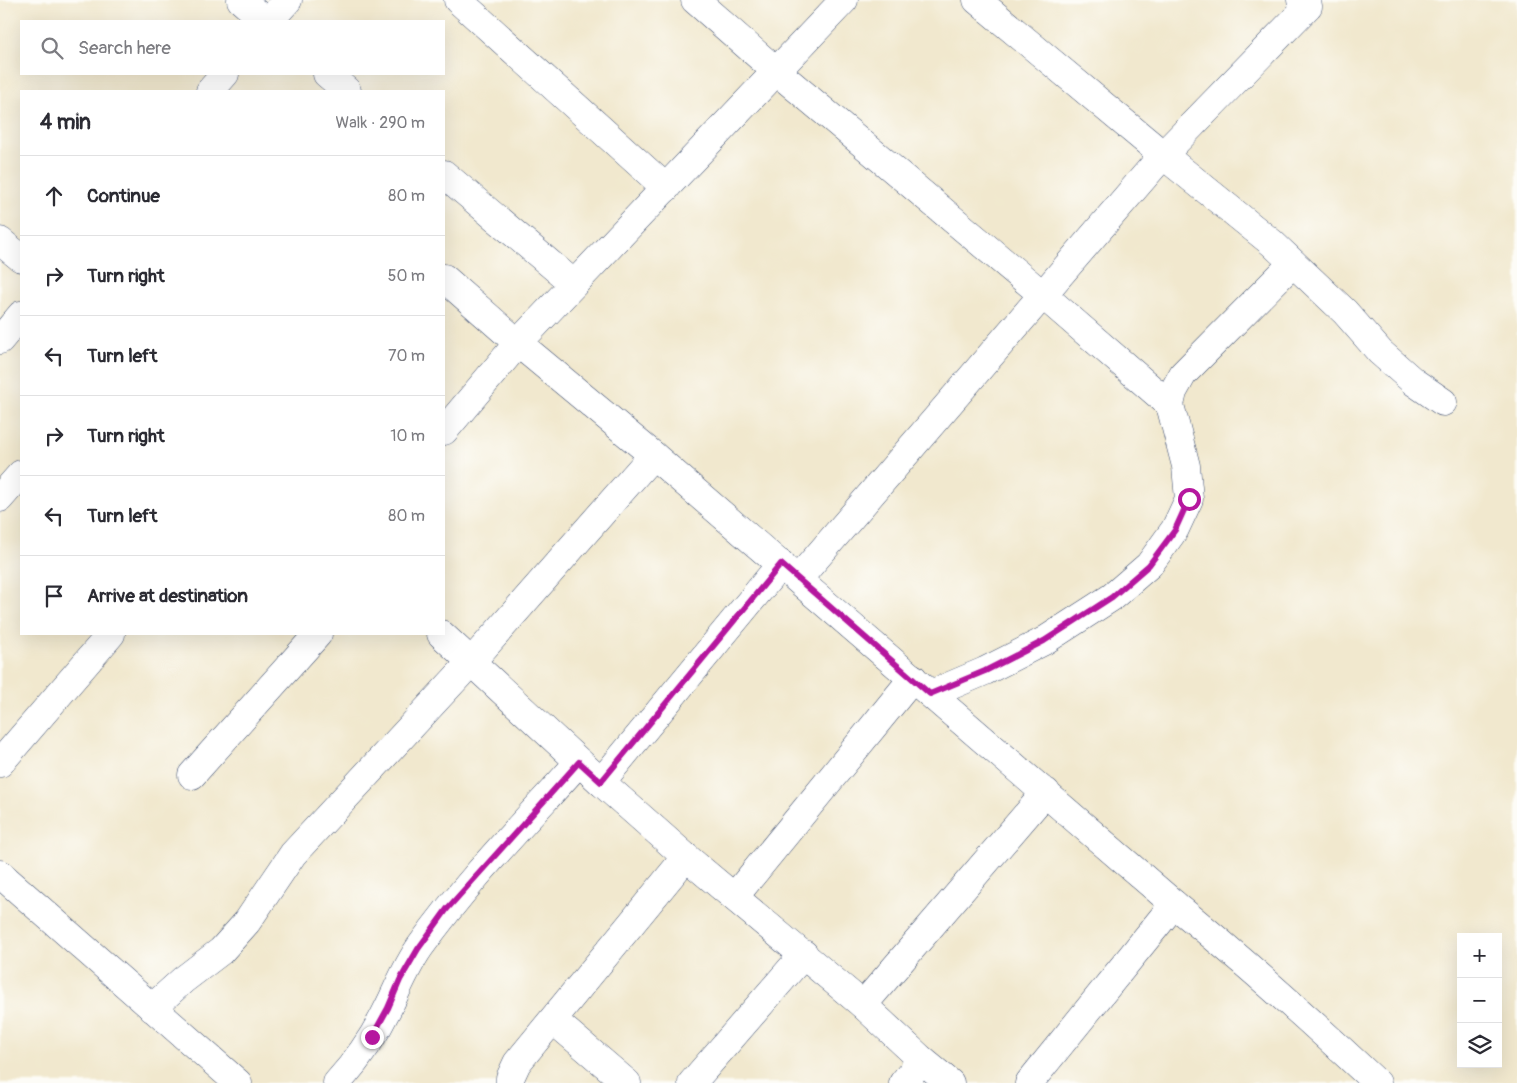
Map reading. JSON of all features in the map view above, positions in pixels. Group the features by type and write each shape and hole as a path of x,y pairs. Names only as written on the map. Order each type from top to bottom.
{"street":[{"path":"241,0 266,20"},
{"path":"268,20 288,0"},
{"path":"458,0 666,188"},
{"path":"695,0 1170,405"},
{"path":"445,430 518,342 844,0"},
{"path":"977,0 1227,206 1293,263 1345,312 1380,352 1414,382 1443,402"},
{"path":"601,782 789,571 1043,295 1163,155 1307,2"},
{"path":"211,90 224,75"},
{"path":"445,175 574,284"},
{"path":"0,240 20,257"},
{"path":"735,896 922,686 985,671 1044,641 1112,597 1149,565 1175,530 1189,499 1186,466 1170,405 1173,392 1183,374 1293,263"},
{"path":"445,279 789,571 1174,904 1229,949 1289,1001 1377,1083"},
{"path":"0,340 20,317"},
{"path":"152,1008 183,980 221,951 247,922 293,854 472,661 653,455"},
{"path":"0,498 20,475"},
{"path":"0,763 110,635"},
{"path":"192,775 317,635"},
{"path":"442,635 472,661 518,707 686,857 804,954 950,1083"},
{"path":"337,1083 372,1037 388,1008 400,980 418,949 447,909 579,762"},
{"path":"863,1005 1046,792"},
{"path":"510,1083 510,1078 517,1063 686,857"},
{"path":"0,874 238,1083"},
{"path":"1030,1083 1174,904"},
{"path":"692,1083 804,954"},
{"path":"553,1020 627,1083"},
{"path":"903,1083 922,1060"}],"route":[{"path":"372,1037 388,1008 400,980 418,949 447,909 579,762 601,782 781,564 930,694 985,671 1044,641 1112,597 1149,565 1175,530 1189,499"}]}
